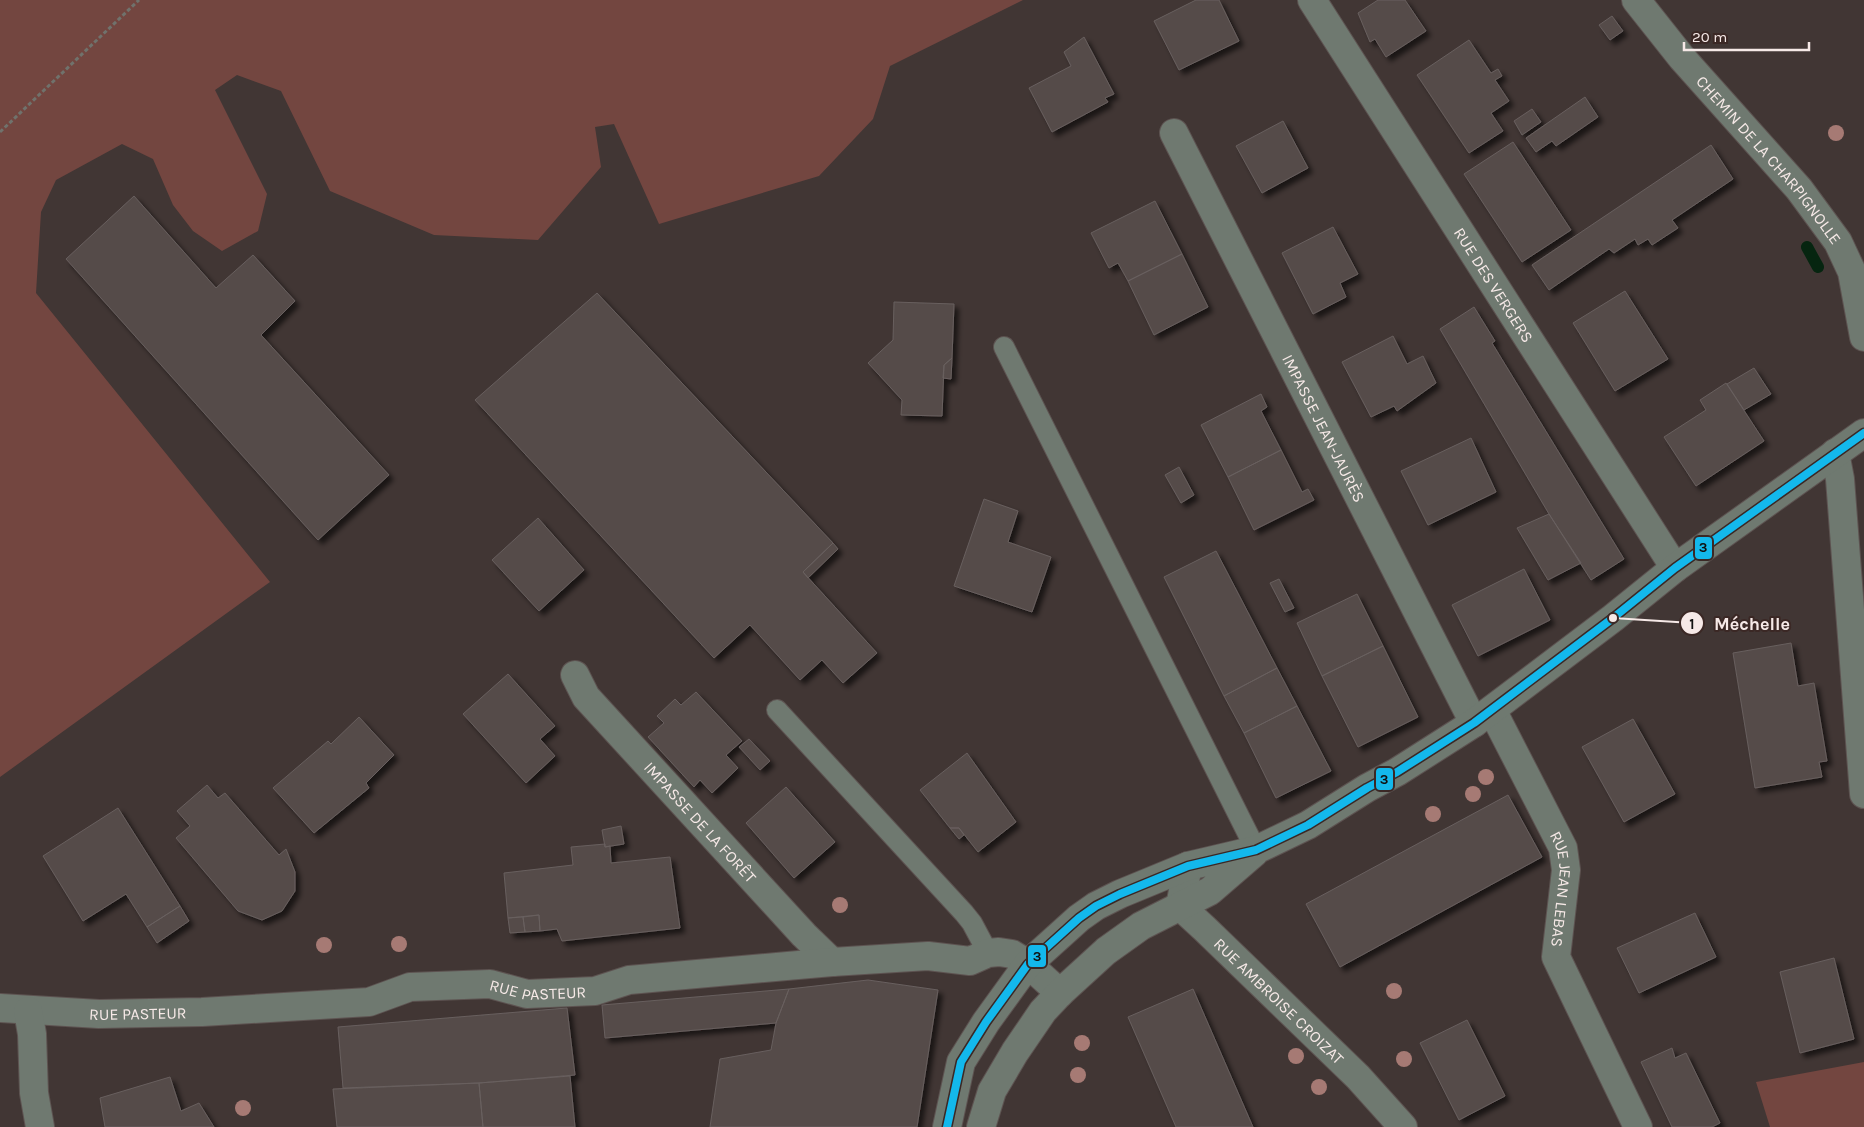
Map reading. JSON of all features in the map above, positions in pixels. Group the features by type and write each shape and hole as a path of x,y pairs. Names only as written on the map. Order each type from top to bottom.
{"street":[{"name":"RUE DES VERGERS","path":"1312,0 1675,568"},
{"name":"CHEMIN DE LA CHARPIGNOLLE","path":"1636,0 1682,58 1799,189 1838,242 1852,272 1864,337"},
{"name":"IMPASSE JEAN-JAURÈS","path":"1174,133 1483,716"},
{"path":"947,1127 961,1062 986,1022 1028,964 1048,944 1096,906 1188,866 1256,850 1308,824 1397,772 1483,716 1675,568 1864,433"},
{"path":"1835,453 1840,479 1864,794"},
{"name":"IMPASSE DE LA FORÊT","path":"576,675 586,697 797,928 832,962"},
{"name":"RUE JEAN LEBAS","path":"1483,716 1563,848 1566,870 1556,957 1638,1127"},
{"path":"981,1127 992,1091 1042,1011 1106,951 1141,926 1210,891 1256,850"},
{"path":"1180,906 1188,866"},
{"name":"RUE AMBROISE CROIZAT","path":"1180,906 1358,1077 1402,1127"},
{"name":"RUE PASTEUR","path":"0,1008 28,1011 141,1014 202,1012 369,1002 410,987 490,984 528,994 595,992 629,980 832,962 928,956 970,961 988,953 999,952 1012,954 1028,964 1060,993"},
{"path":"28,1011 32,1034 34,1093 40,1127"}],"lane":[{"path":"1004,347 1256,850"},
{"path":"777,710 964,913 972,923 988,953"}],"path":[{"path":"0,132 139,0"}],"shaded area":[{"path":"0,0 1023,0 890,66 873,119 819,176 659,224 614,124 595,127 601,167 538,240 434,235 330,191 281,91 237,75 215,90 267,194 258,231 222,251 193,231 173,205 153,159 122,144 56,180 41,212 36,293 270,582 0,777"},
{"path":"1864,1062 1864,1127 1770,1127 1756,1082"}],"building":[{"path":"1196,0 1219,0 1239,41 1179,70 1154,21"},
{"path":"1378,0 1405,0 1426,31 1386,57 1375,39 1370,42 1358,13"},
{"path":"1612,16 1623,31 1610,40 1599,25"},
{"path":"1084,37 1114,94 1105,98 1108,102 1052,132 1029,88 1071,66 1064,52"},
{"path":"1469,40 1491,73 1498,69 1502,76 1495,80 1509,101 1491,113 1503,131 1469,153 1417,75"},
{"path":"1585,97 1598,117 1556,146 1552,141 1536,152 1526,138"},
{"path":"1532,109 1541,122 1522,135 1514,121"},
{"path":"1283,121 1308,168 1262,193 1236,146"},
{"path":"1513,142 1571,230 1522,262 1464,174"},
{"path":"1711,145 1733,179 1672,220 1678,228 1652,245 1648,239 1638,245 1635,239 1614,253 1609,249 1549,290 1532,265"},
{"path":"134,196 216,288 253,255 295,301 261,335 389,475 318,540 66,259"},
{"path":"1155,201 1182,254 1128,281 1118,263 1109,268 1091,233"},
{"path":"1333,227 1358,274 1340,283 1346,297 1313,314 1282,253"},
{"path":"1182,254 1208,307 1154,335 1128,281"},
{"path":"1625,291 1668,359 1615,391 1573,323"},
{"path":"597,293 833,543 803,572 877,653 843,683 822,660 800,680 750,625 714,658 475,400"},
{"path":"894,302 954,304 952,358 944,365 942,416 901,415 902,400 868,363 893,340"},
{"path":"1474,307 1495,341 1492,343 1624,559 1591,580 1549,514 1440,329"},
{"path":"1393,336 1407,364 1423,356 1436,383 1397,411 1394,406 1371,417 1342,362"},
{"path":"952,358 951,379 943,378 944,365"},
{"path":"1754,368 1771,394 1744,410 1727,384"},
{"path":"1726,383 1764,441 1696,486 1664,437 1706,410 1700,400"},
{"path":"1261,394 1267,407 1261,411 1281,450 1228,477 1201,425"},
{"path":"1471,438 1496,492 1428,525 1401,471"},
{"path":"1281,450 1302,492 1308,489 1314,500 1254,530 1228,477"},
{"path":"1179,467 1194,495 1181,503 1165,475"},
{"path":"984,499 1018,511 1008,542 1051,557 1032,612 954,586"},
{"path":"1549,514 1581,563 1548,580 1517,528"},
{"path":"538,518 584,570 539,611 492,560"},
{"path":"833,543 838,549 808,578 803,572"},
{"path":"1216,551 1277,668 1224,696 1164,577"},
{"path":"1524,569 1550,620 1478,656 1452,605"},
{"path":"1279,579 1294,608 1285,612 1270,583"},
{"path":"1357,594 1383,646 1322,676 1297,623"},
{"path":"1791,643 1798,686 1814,683 1827,761 1819,762 1822,777 1755,788 1733,653"},
{"path":"1383,646 1418,717 1358,747 1322,676"},
{"path":"1277,668 1297,706 1244,733 1224,696"},
{"path":"508,674 555,726 540,739 555,756 526,783 463,714"},
{"path":"696,692 742,741 726,755 738,768 712,793 700,780 694,787 648,737 664,723 657,716 675,699 681,705"},
{"path":"1297,706 1331,771 1276,798 1244,733"},
{"path":"359,717 394,755 366,783 369,788 314,833 273,788 328,741 331,744"},
{"path":"1633,719 1675,794 1624,822 1582,747"},
{"path":"749,739 770,761 760,770 739,747"},
{"path":"967,753 1016,822 978,852 959,828 950,828 920,790"},
{"path":"207,785 218,798 225,793 279,855 286,849 295,872 295,891 282,911 262,920 238,911 176,838 190,826 177,811"},
{"path":"786,787 835,842 794,878 746,823"},
{"path":"1508,795 1542,857 1340,967 1306,904"},
{"path":"118,808 180,906 147,927 126,894 83,921 43,856"},
{"path":"621,826 624,844 605,847 602,830"},
{"path":"950,828 959,828 964,835 959,839"},
{"path":"605,844 605,847 610,846 611,863 670,857 680,928 562,941 557,929 540,931 539,915 508,918 504,873 573,865 571,847"},
{"path":"180,906 189,921 157,943 147,927"},
{"path":"1695,913 1716,957 1639,993 1617,948"},
{"path":"539,915 540,931 525,932 523,917"},
{"path":"523,917 525,932 510,933 508,918"},
{"path":"1834,958 1854,1039 1800,1053 1780,972"},
{"path":"868,980 938,990 917,1127 710,1127 720,1059 771,1050 776,1023 789,989"},
{"path":"789,989 776,1023 605,1038 602,1005"},
{"path":"1193,989 1253,1127 1176,1127 1128,1017"},
{"path":"567,1008 575,1075 479,1083 343,1088 338,1027"},
{"path":"1467,1020 1505,1096 1459,1120 1420,1043"},
{"path":"1672,1048 1675,1058 1686,1053 1720,1123 1712,1127 1672,1127 1641,1062"},
{"path":"570,1076 575,1127 483,1127 479,1083"},
{"path":"170,1077 181,1111 199,1103 214,1127 105,1127 100,1098"},
{"path":"479,1083 483,1127 337,1127 333,1089"}],"waterway":[{"path":"1807,247 1818,267"}],"transit line":[{"name":"3","path":"947,1127 961,1062 986,1022 1028,964 1079,918 1096,906 1120,894 1188,866 1256,850 1308,825 1367,788 1397,772 1474,723 1613,618 1675,568 1864,433"}],"place":[{"name":"Méchelle","path":"1613,618"}]}
